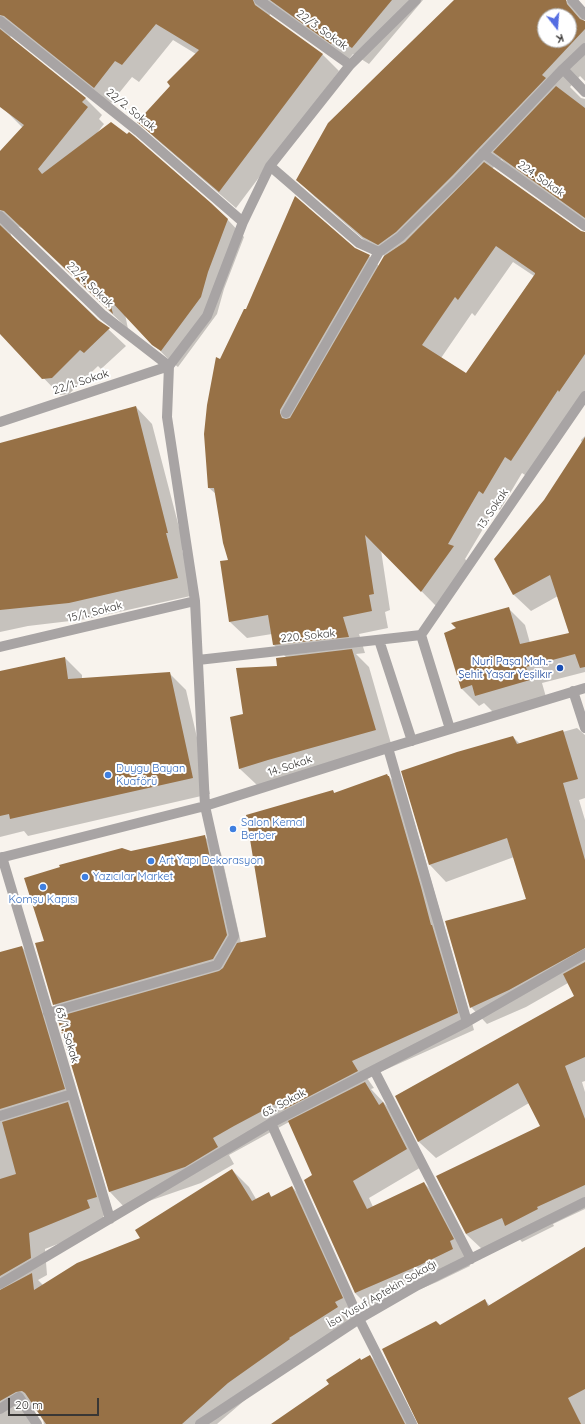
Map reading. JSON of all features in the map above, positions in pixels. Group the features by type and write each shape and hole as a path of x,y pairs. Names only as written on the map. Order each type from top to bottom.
{"street":[{"name":"22/3. Sokak","path":"259,0 350,65"},
{"path":"48,1013 217,965 234,936 204,806 195,600 168,417 169,366 207,316 243,222 270,166 350,65 416,0"},
{"path":"572,0 585,15"},
{"name":"22/2. Sokak","path":"0,21 138,131 243,222"},
{"path":"286,413 379,252 400,237 458,180 563,68 585,48"},
{"path":"563,68 585,92"},
{"name":"224. Sokak","path":"483,153 585,226"},
{"path":"270,166 359,243 379,252"},
{"name":"22/4. Sokak","path":"0,216 103,315 169,366"},
{"name":"22/1. Sokak","path":"0,422 169,366"},
{"name":"13. Sokak","path":"421,635 585,396"},
{"name":"15/1. Sokak","path":"0,647 195,600"},
{"path":"421,635 450,729"},
{"name":"220. Sokak","path":"198,660 421,635"},
{"path":"379,640 412,741"},
{"name":"14. Sokak","path":"1,858 204,806 585,688"},
{"path":"573,691 585,728"},
{"path":"388,748 467,1022"},
{"name":"63/1. Sokak","path":"1,858 110,1219"},
{"name":"63. Sokak","path":"0,1284 271,1123 467,1022 585,954"},
{"path":"374,1070 471,1258"},
{"path":"0,1116 72,1094"},
{"path":"271,1123 359,1319 412,1424"},
{"name":"İsa Yusuf Aptekin Sokağı","path":"200,1424 359,1319 418,1285 585,1202"},
{"path":"0,1409 20,1397 37,1424"}],"building":[{"path":"0,0 253,0 255,5 323,54 219,192 137,122 170,86 167,82 199,50 156,24 122,65 115,61 94,88 4,16 0,15"},
{"path":"270,0 392,0 352,48 336,38 331,44"},
{"path":"454,0 566,0 570,8 537,8 537,48 567,48 542,75 546,78 396,232 378,245 363,237 296,180 328,123"},
{"path":"577,16 585,21 585,29 577,38"},
{"path":"0,29 86,98 82,102 88,107 38,169 42,174 111,122 127,134 129,132 134,136 228,219 208,272 201,297 161,351 152,345 109,299 113,314 4,211 0,210 0,151 24,125 0,107"},
{"path":"556,86 585,108 585,218 493,152"},
{"path":"484,162 581,231 585,232 585,354 559,392 558,390 511,461 505,457 483,494 479,491 448,544 454,546 421,592 365,535 374,594 369,595 372,611 343,617 349,637 273,645 268,615 229,622 220,561 228,560 223,543 214,488 208,488 204,434 207,405 216,357 220,359 244,309 246,309 295,196 355,248 370,255 280,410 282,418 290,418 384,256 405,242","holes":["496,246 535,273 466,373 422,345 455,297 458,300"]},
{"path":"0,225 98,320 110,328 84,353 80,350 52,378 42,379 0,334"},
{"path":"136,406 178,578 69,603 0,610 0,443"},
{"path":"585,437 585,667 580,668 575,654 526,667 530,680 475,696 472,685 461,689 444,633 456,628 451,623 509,607 520,644 569,633 550,575 513,595 494,559 544,500"},
{"path":"352,649 376,730 239,769 230,717 243,714 236,668 277,666 276,658"},
{"path":"65,657 68,679 170,672 193,778 10,819 9,814 0,816 0,671"},
{"path":"563,730 578,779 563,783 585,860 585,948 509,990 470,1008 445,921 526,899 507,838 429,865 401,771 457,752 513,736 517,744"},
{"path":"387,774 389,776 431,925 458,1013 352,1061 358,1071 283,1110 279,1102 234,1126 213,1138 218,1147 185,1167 109,1192 57,1017 219,971 223,968 237,943 266,937 246,815 333,790 334,793"},
{"path":"205,835 227,935 213,959 53,1005 35,943 44,941 24,878 60,867 59,865 122,848 131,851"},
{"path":"22,946 65,1089 0,1109 0,952"},
{"path":"585,962 585,1057 565,1066 585,1119 585,1185 537,1207 538,1209 505,1226 502,1218 466,1234 436,1176 540,1126 518,1083 418,1142 395,1096 574,996 563,974"},
{"path":"365,1082 379,1105 383,1102 407,1149 353,1181 367,1209 424,1182 454,1239 450,1241 453,1249 355,1293 304,1180 312,1175 288,1121"},
{"path":"68,1102 97,1197 87,1200 90,1208 29,1233 31,1258 0,1276 0,1179 16,1174 2,1122"},
{"path":"232,1169 252,1201 269,1192 271,1197 292,1186 343,1298 335,1302 338,1307 289,1338 290,1339 228,1383 182,1424 46,1424 25,1393 22,1391 16,1392 0,1401 0,1290 32,1273 34,1290 77,1263 140,1238 135,1230"},
{"path":"585,1247 585,1389 568,1398 581,1424 418,1424 382,1349 436,1321 440,1325 485,1299 488,1306"},
{"path":"370,1355 405,1424 271,1424 329,1384 326,1380 360,1358 361,1360"}],"place":[{"name":"Nuri Paşa Mah.- Şehit Yaşar Yeşilkır","path":"560,668"},
{"name":"Duygu Bayan Kuaförü","path":"108,775"},
{"name":"Salon Kemal Berber","path":"233,829"},
{"name":"Art Yapı Dekorasyon","path":"151,861"},
{"name":"Yazıcılar Market","path":"85,877"},
{"name":"Komşu Kapısı","path":"43,887"}]}
